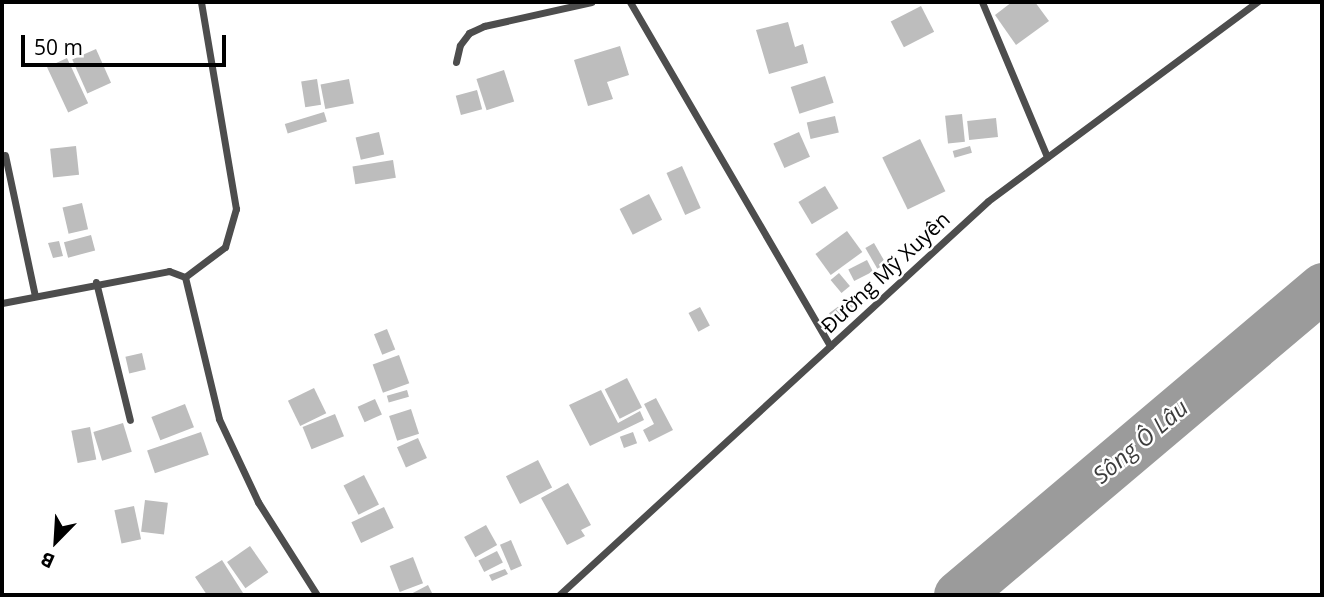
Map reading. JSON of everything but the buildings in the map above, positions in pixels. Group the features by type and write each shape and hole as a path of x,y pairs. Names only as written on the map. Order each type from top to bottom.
{"street":[{"path":"185,277 225,247 236,209 201,2"},
{"path":"456,62 460,45 469,33 484,26 591,2"},
{"path":"630,2 830,346"},
{"path":"982,2 1046,157"},
{"name":"Đường Mỹ Xuyên","path":"559,595 988,201 1257,2"},
{"path":"5,155 35,296"},
{"path":"2,303 96,282 169,271 185,277"},
{"path":"185,277 219,419 258,502 317,595"},
{"path":"96,282 130,421"}],"waterway":[{"name":"Sông Ô Lâu","path":"958,595 1322,287"}]}
